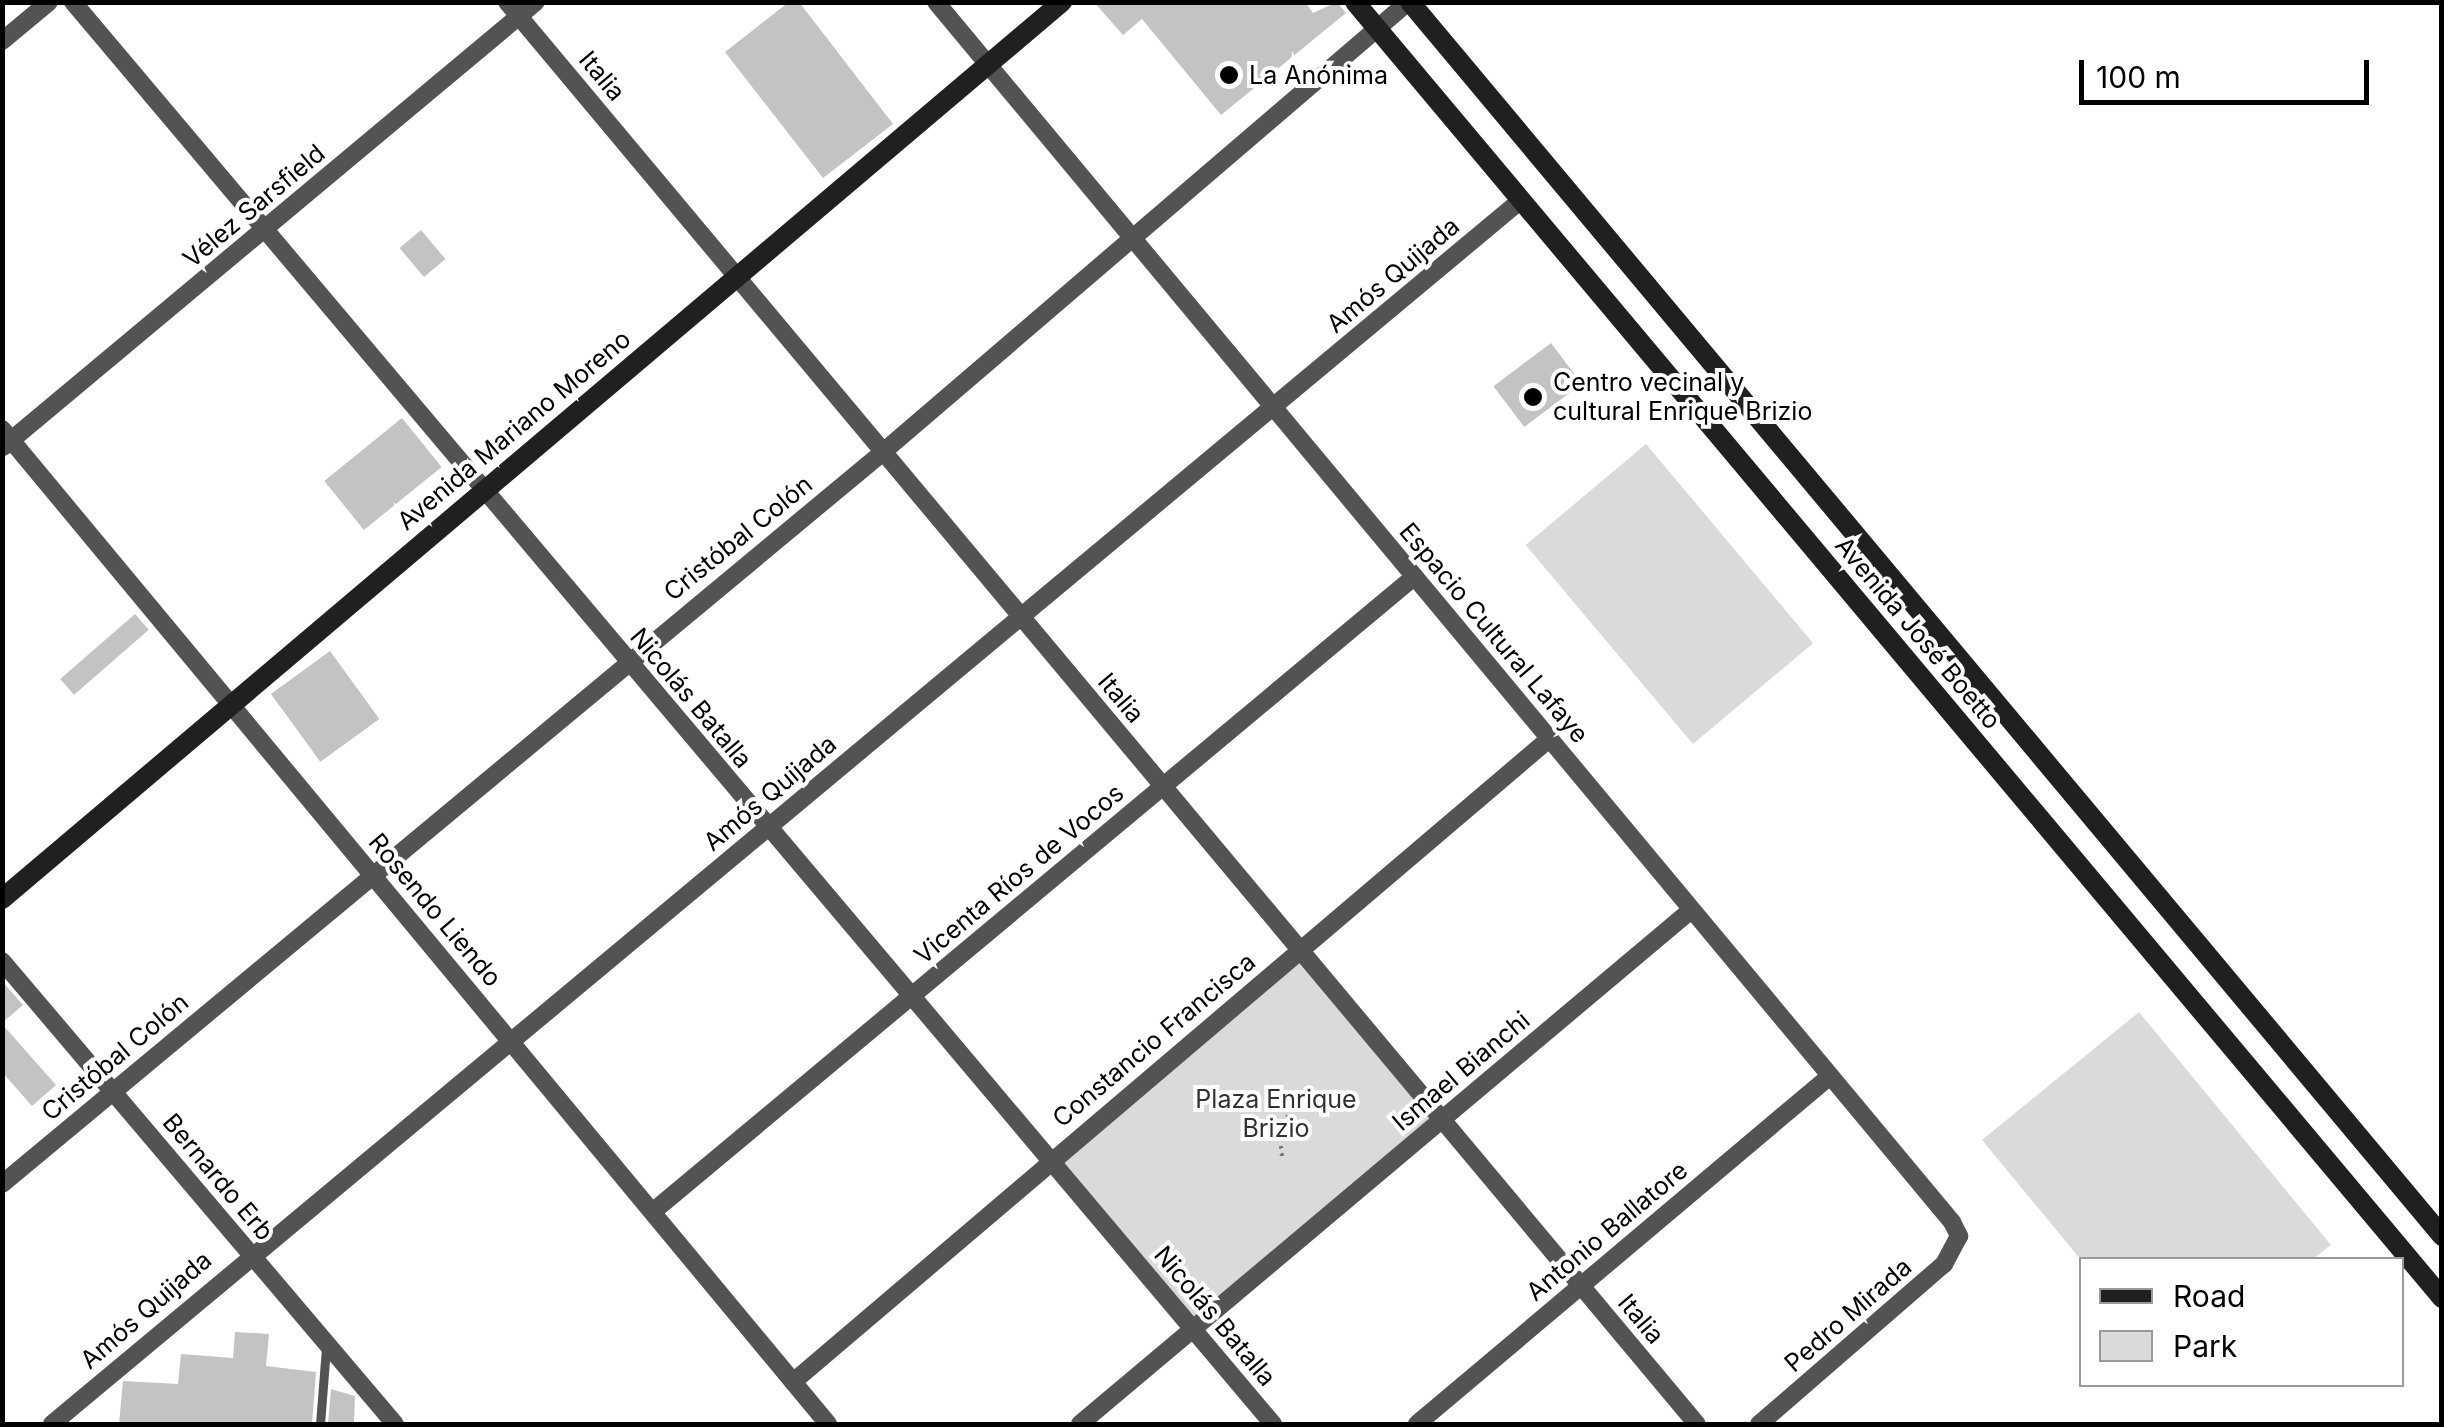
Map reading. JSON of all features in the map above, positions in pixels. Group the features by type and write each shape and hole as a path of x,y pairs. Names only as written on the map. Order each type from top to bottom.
{"main road":[{"name":"Avenida Mariano Moreno","path":"2,899 734,274 1062,2"},
{"name":"Avenida José Boetto","path":"1355,2 2442,1298"},
{"name":"Avenida José Boetto","path":"1409,2 2442,1236"}],"street":[{"path":"2,40 48,2"},
{"name":"Nicolás Batalla","path":"73,2 1274,1424"},
{"name":"Vélez Sarsfield","path":"6,439 264,230 513,10 536,2"},
{"name":"Espacio Cultural Lafaye","path":"936,2 1959,1236"},
{"name":"Cristóbal Colón","path":"2,1184 627,661 884,452 1131,236 1409,2"},
{"name":"Italia","path":"513,10 1698,1424"},
{"name":"Amós Quijada","path":"52,1424 250,1253 513,1041 1522,200"},
{"name":"Rosendo Liendo","path":"6,439 656,1209 828,1424"},
{"name":"Vicenta Ríos de Vocos","path":"656,1209 1414,577"},
{"name":"Constancio Francisca","path":"793,1382 1550,739"},
{"name":"Ismael Bianchi","path":"1080,1424 1691,910"},
{"name":"Bernardo Erb","path":"2,961 394,1424"},
{"name":"Antonio Ballatore","path":"1417,1424 1830,1076"},
{"name":"Pedro Mirada","path":"1760,1424 1944,1264 1959,1236"}],"lane":[{"path":"320,1424 326,1342"}],"path":[{"path":"1285,1124 1288,1115"},
{"path":"1281,1146 1282,1158"}],"green space":[{"path":"1646,444 1813,643 1693,744 1526,545"},
{"name":"Plaza Enrique Brizio","path":"1297,957 1435,1121 1192,1324 1055,1160"},
{"path":"2139,1012 2331,1245 2316,1257 2079,1258 1982,1140"}],"building":[{"path":"789,2 799,2 893,124 823,178 725,52"},
{"name":"La Anónima","path":"1094,2 1305,2 1313,13 1337,2 1346,13 1221,115 1142,19 1123,35"},
{"path":"421,230 445,259 424,277 400,248"},
{"name":"Centro vecinal y cultural Enrique Brizio","path":"1551,343 1582,384 1524,427 1493,386"},
{"path":"402,418 442,467 364,530 324,481"},
{"path":"135,614 149,630 74,695 60,679"},
{"path":"330,651 379,719 320,762 271,694"},
{"path":"2,981 23,1005 2,1023"},
{"path":"2,1024 56,1085 32,1106 2,1072"},
{"path":"235,1332 269,1334 266,1366 316,1372 312,1424 119,1424 123,1381 178,1384 181,1354 233,1358"},
{"path":"331,1389 355,1396 354,1424 328,1424"}],"place":[{"name":"La Anónima","path":"1229,75"},
{"name":"Centro vecinal y cultural Enrique Brizio","path":"1533,397"}]}
